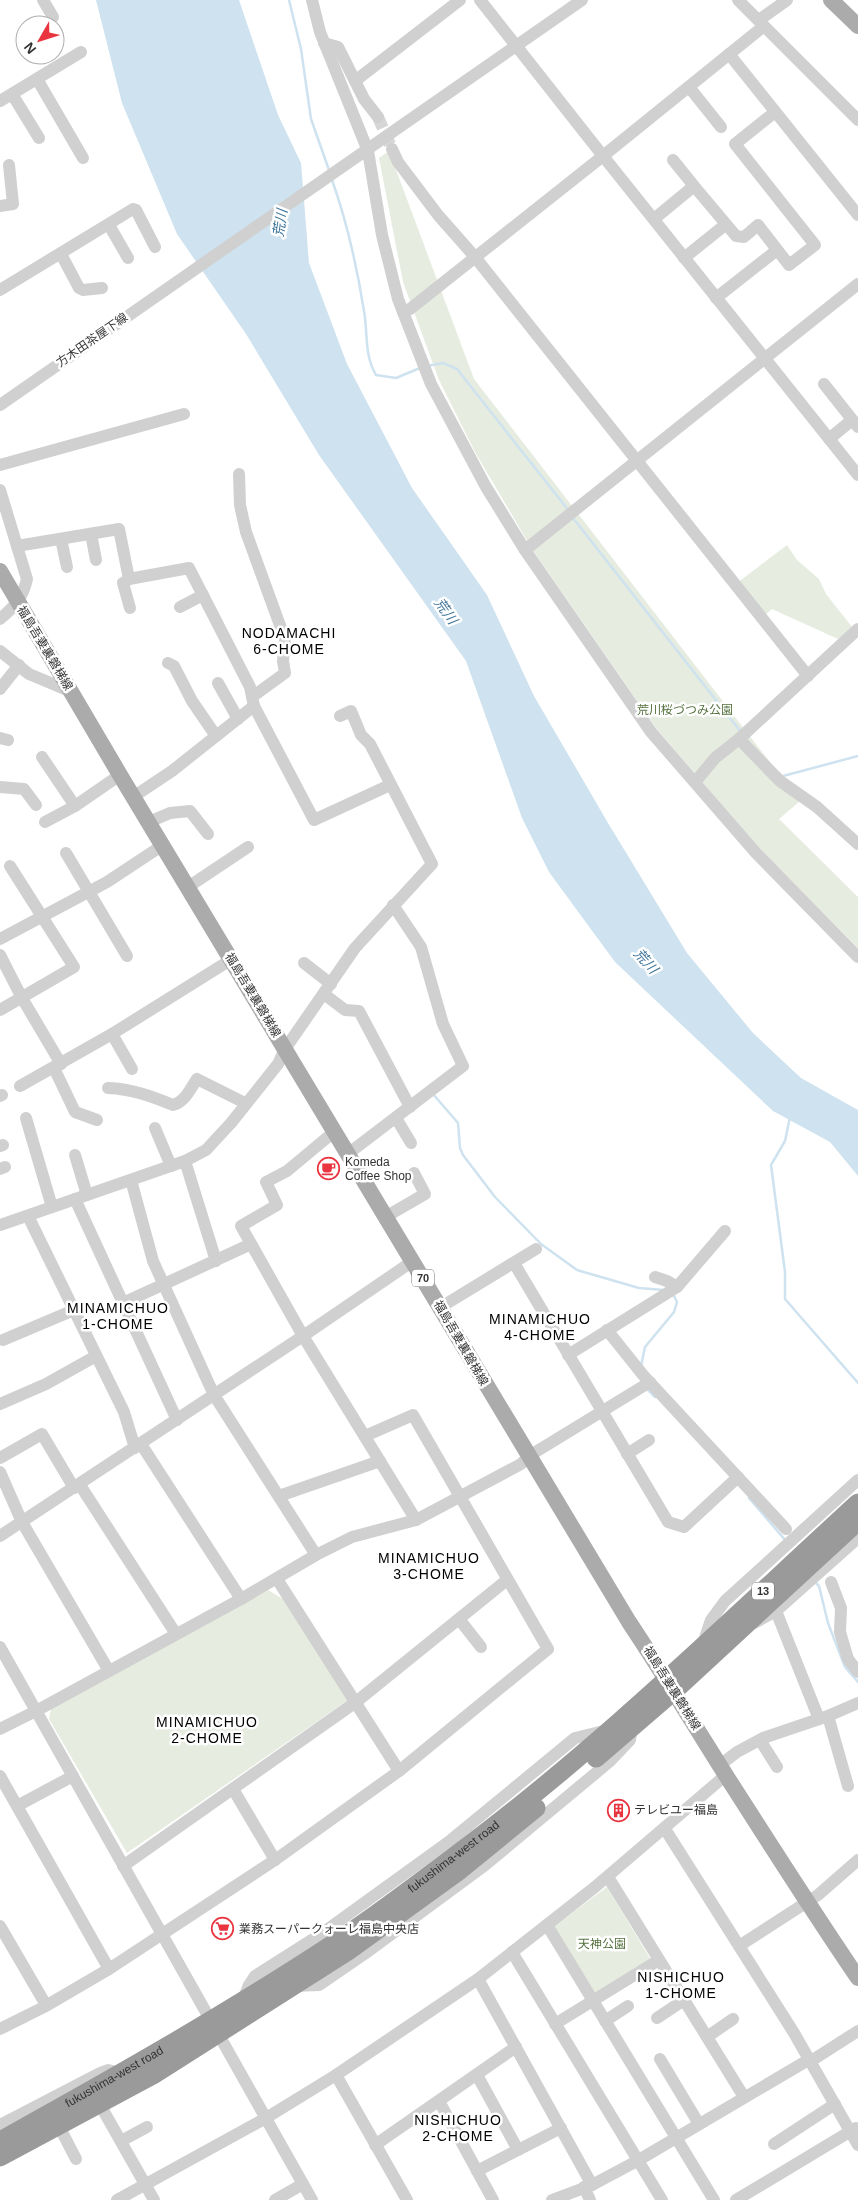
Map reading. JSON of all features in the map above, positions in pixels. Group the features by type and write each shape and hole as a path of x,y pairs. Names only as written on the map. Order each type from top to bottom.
{"highway":[{"name":"fukushima-west road","path":"0,2141 121,2073 293,1986 348,1951 460,1870 632,1727 702,1646 858,1503"},
{"name":"fukushima-west road","path":"0,2157 153,2075 215,2027 243,2000 332,1945 452,1858 568,1765 608,1730 671,1684 744,1626 858,1521"}],"main road":[{"path":"831,0 858,26"},
{"name":"福島吾妻裏磐梯線","path":"0,570 133,797 387,1216 629,1622 671,1684 723,1770 858,1978"}],"street":[{"path":"43,0 52,15"},
{"path":"312,0 324,43 366,151 382,235 403,312 431,384 486,487 524,550 651,732 696,781 756,853 858,957"},
{"path":"355,81 460,0"},
{"path":"480,0 858,474"},
{"name":"方木田茶屋下線","path":"0,405 184,275 582,0"},
{"path":"738,0 858,120"},
{"path":"403,312 410,309 689,87 729,54 787,0"},
{"path":"324,43 338,46 364,99 378,117"},
{"path":"0,101 81,52"},
{"path":"729,54 858,215"},
{"path":"37,79 83,158"},
{"path":"689,87 721,127"},
{"path":"12,94 39,138"},
{"path":"673,160 736,236 744,237 758,225 789,265 816,245 735,144 776,112"},
{"path":"392,149 398,162 438,215 475,257 636,462 808,676"},
{"path":"0,206 13,204 9,165"},
{"path":"654,219 694,186"},
{"path":"0,290 133,209 136,210 155,247"},
{"path":"109,225 128,258"},
{"path":"684,258 725,225"},
{"path":"716,298 777,250"},
{"path":"61,254 79,288 83,290 102,288"},
{"path":"524,550 858,284"},
{"path":"824,384 855,423 829,439"},
{"path":"0,465 184,414"},
{"path":"133,797 172,771 238,719 253,701 285,673 283,661 285,639 246,532 240,505 239,474"},
{"path":"0,490 27,579 18,603 0,620"},
{"path":"17,546 118,530 129,579"},
{"path":"91,534 96,560"},
{"path":"61,539 67,567"},
{"path":"130,608 123,583 129,579 189,568 250,687 253,701 314,820 390,785"},
{"path":"180,607 203,594"},
{"path":"696,781 715,758 739,739 858,629"},
{"path":"0,651 29,674 72,692"},
{"path":"168,663 174,666 192,701 216,736"},
{"path":"0,689 19,665"},
{"path":"218,683 238,719"},
{"path":"0,1224 185,1161 206,1150 231,1123 278,1064 285,1049 355,948 435,862 390,785 370,744 361,735 351,711 340,716"},
{"path":"739,739 780,782 817,806 858,844"},
{"path":"42,757 74,806"},
{"path":"45,822 74,806 120,775"},
{"path":"0,787 24,789 36,805"},
{"path":"148,822 170,813 190,811 208,834"},
{"path":"0,940 89,890 107,882 163,845"},
{"path":"188,887 248,847"},
{"path":"66,853 127,956"},
{"path":"0,1010 74,967 40,917 10,866"},
{"path":"349,1153 463,1066 443,1024 421,947 393,905"},
{"path":"0,955 57,1066 75,1112 97,1120"},
{"path":"20,1086 112,1034 232,959"},
{"path":"304,963 345,1010 359,1011 410,1107"},
{"path":"112,1034 132,1069"},
{"path":"108,1088 127,1089 173,1105 180,1103 185,1098 197,1079 245,1104"},
{"path":"26,1118 52,1207"},
{"path":"396,1118 411,1143"},
{"path":"155,1128 171,1166"},
{"path":"335,1131 287,1171 266,1182 277,1205 241,1226 303,1336 416,1520"},
{"path":"75,1155 81,1197 123,1303 177,1420"},
{"path":"185,1161 216,1261"},
{"path":"387,1216 425,1194 414,1173"},
{"path":"131,1180 150,1254 214,1395 316,1555"},
{"path":"28,1216 124,1412 138,1446 241,1599"},
{"path":"568,1354 677,1287 725,1231"},
{"path":"123,1303 252,1244"},
{"path":"441,1307 536,1249"},
{"path":"0,1536 138,1446 413,1261"},
{"path":"514,1263 668,1522 684,1527 734,1480"},
{"path":"655,1277 677,1287"},
{"path":"3,1341 74,1310"},
{"path":"607,1330 644,1379 734,1480 786,1529"},
{"path":"0,1404 46,1384 96,1356"},
{"path":"0,1728 36,1711 241,1599 316,1555 352,1537 416,1520 521,1464 529,1456 602,1412 644,1379"},
{"path":"0,2029 109,1969 276,1860 399,1771 548,1649 413,1415 365,1436"},
{"path":"0,1458 42,1434 176,1634"},
{"path":"628,1454 649,1440"},
{"path":"279,1496 380,1461"},
{"path":"0,1472 22,1522 109,1671"},
{"path":"702,1646 711,1620 725,1601 858,1480"},
{"path":"744,1626 764,1619 776,1611 858,1538"},
{"path":"277,1579 399,1771"},
{"path":"123,1866 356,1702 507,1580"},
{"path":"831,1582 841,1608 840,1632 845,1650 848,1659 858,1672"},
{"path":"776,1611 823,1717 848,1786"},
{"path":"459,1619 481,1648"},
{"path":"0,1647 312,2200"},
{"path":"118,2200 266,2118 336,2075 478,1979 608,1877 665,1829 723,1770 737,1752 760,1740 858,1703"},
{"path":"760,1740 777,1767"},
{"path":"17,1806 73,1776"},
{"path":"1,1779 109,1969"},
{"path":"233,1789 276,1860"},
{"path":"665,1829 854,2130 858,2145"},
{"path":"739,1946 818,1895 858,1860"},
{"path":"608,1877 744,2097"},
{"path":"547,1925 714,2200"},
{"path":"0,1926 46,2005"},
{"path":"512,1952 662,2200"},
{"path":"555,2024 659,1960"},
{"path":"478,1979 561,2128 588,2186 590,2200"},
{"path":"658,2018 684,2000"},
{"path":"605,2021 628,2006"},
{"path":"706,2037 733,2019"},
{"path":"552,2200 588,2186 637,2161 858,2031"},
{"path":"375,2145 516,2048"},
{"path":"660,2058 698,2124"},
{"path":"0,2125 100,2073 108,2070 121,2073"},
{"path":"477,2074 518,2150"},
{"path":"0,2164 140,2090 153,2075"},
{"path":"336,2075 407,2200"},
{"path":"439,2101 493,2200"},
{"path":"774,2144 836,2104"},
{"path":"104,2110 154,2200"},
{"path":"121,2141 147,2127"},
{"path":"478,2171 561,2128"},
{"path":"736,2200 854,2130"},
{"path":"62,2132 76,2159"},
{"path":"274,2200 303,2184"}],"green space":[{"name":"荒川桜づつみ公園","path":"389,151 474,379 800,801 779,819 858,897 858,948 762,851 656,728 532,549 475,452 439,380 403,282 379,158"},
{"path":"787,545 797,560 819,579 826,594 852,627 838,639 772,609 764,616 737,583"},
{"path":"268,1590 283,1599 348,1700 127,1853 49,1719 51,1709"},
{"name":"天神公園","path":"607,1887 651,1960 594,1995 553,1927"}],"water":[{"name":"荒川","path":"96,0 239,0 278,115 301,163 309,263 347,364 412,488 487,595 534,696 687,953 753,1033 801,1078 858,1110 858,1176 830,1142 773,1111 615,962 549,872 522,818 466,661 319,455 246,334 177,234 122,103"}],"waterway":[{"path":"289,0 301,49 311,119 329,170"},
{"path":"332,180 355,261 364,311 368,352 372,367 376,375 396,378 420,368"},
{"path":"427,366 443,363 457,369 569,511"},
{"path":"573,518 741,732"},
{"path":"783,776 858,756"},
{"path":"433,1094 458,1123 460,1148 463,1155 495,1197 541,1244 577,1270 639,1288 664,1290"},
{"path":"790,1117 785,1141 771,1165 785,1272 785,1299 858,1383"},
{"path":"641,1366 645,1347 674,1312 677,1302 673,1294"},
{"path":"646,1388 655,1397"},
{"path":"749,1498 786,1541"},
{"path":"815,1582 819,1586 828,1623 845,1667 858,1682"}],"tunnel":[{"path":"378,117 392,149"}],"place":[{"name":"Komeda Coffee Shop","path":"329,1169"},
{"name":"テレビユー福島","path":"618,1810"},
{"name":"業務スーパークォーレ福島中央店","path":"223,1929"}],"district":[{"name":"NODAMACHI 6-CHOME","path":"289,642"},
{"name":"MINAMICHUO 1-CHOME","path":"118,1316"},
{"name":"MINAMICHUO 4-CHOME","path":"540,1328"},
{"name":"MINAMICHUO 3-CHOME","path":"429,1566"},
{"name":"MINAMICHUO 2-CHOME","path":"207,1730"},
{"name":"NISHICHUO 1-CHOME","path":"681,1985"},
{"name":"NISHICHUO 2-CHOME","path":"458,2128"}]}
